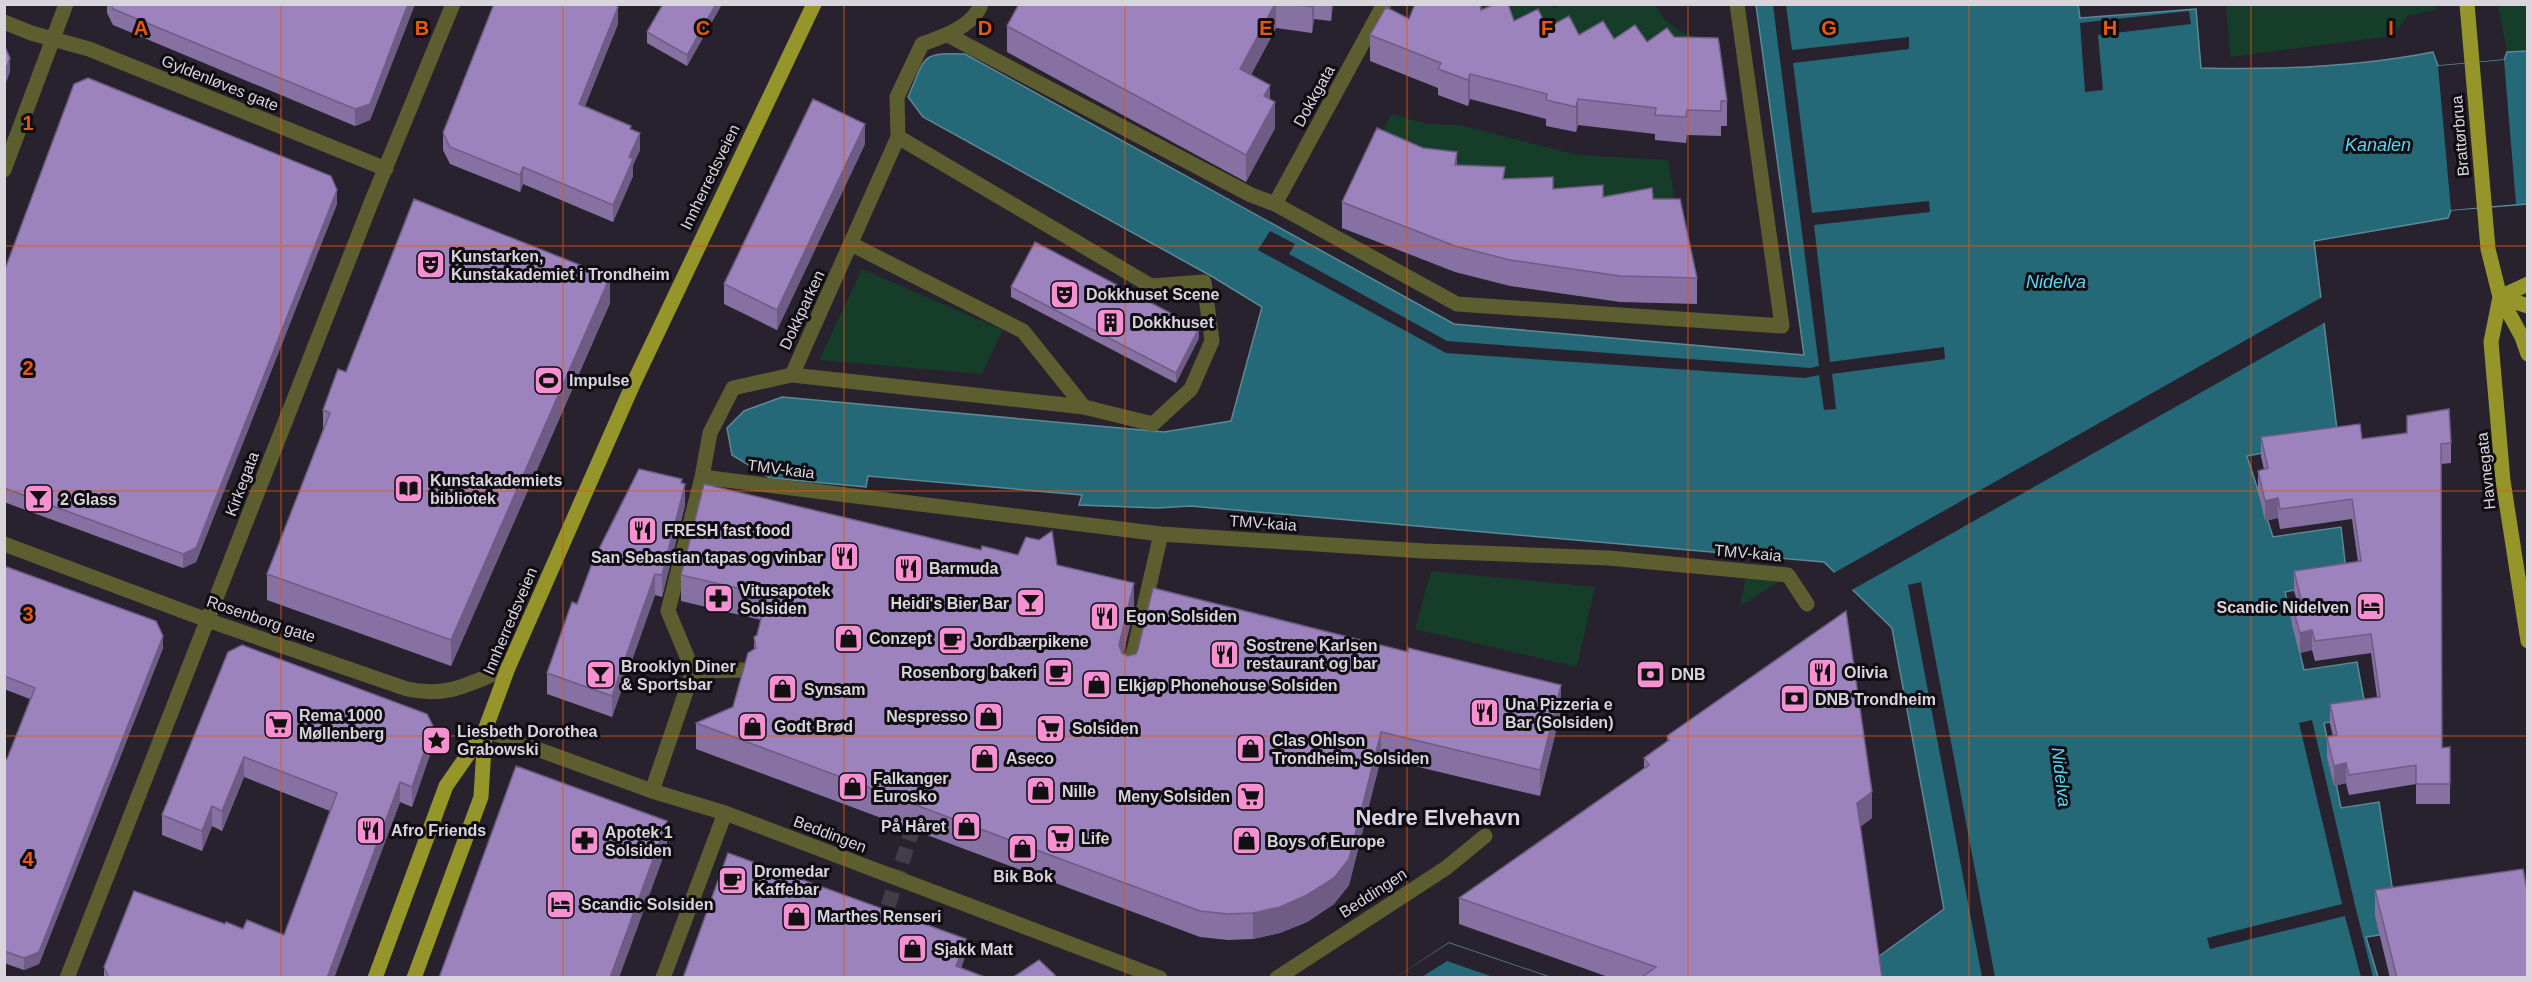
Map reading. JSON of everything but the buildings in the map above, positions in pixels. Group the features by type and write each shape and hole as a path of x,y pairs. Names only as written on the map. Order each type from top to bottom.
{"main road":[{"name":"Innherredsveien","path":"375,978 446,786 485,730 508,668 669,305 814,4"},
{"name":"Brattørbrua","path":"2467,4 2483,207"},
{"name":"Havnegata","path":"2483,207 2488,249 2500,297 2522,337 2528,354"},
{"path":"2500,297 2528,284"},
{"name":"Havnegata","path":"2500,297 2491,342 2503,481 2528,641"},
{"path":"2500,297 2528,306"},
{"name":"Innherredsveien","path":"414,978 481,797 485,730"}],"street":[{"path":"4,170 66,4"},
{"name":"Kirkegata","path":"67,978 453,4"},
{"name":"Dokkparken","path":"693,671 668,611 702,477 710,433 733,388 792,375 898,137 897,96 922,44 948,35 978,12 981,4"},
{"name":"Dokkgata","path":"1275,204 1384,4"},
{"path":"948,35 1251,195 1275,204 1457,304 1782,326 1737,4"},
{"name":"Gyldenløves gate","path":"4,22 89,49 386,169"},
{"path":"792,375 1084,406 1153,423 1191,389 1212,341 1204,282 1150,286 898,137"},
{"path":"851,244 1023,331 1084,406"},
{"name":"TMV-kaia","path":"702,477 1161,534 1424,551 1610,558 1788,575 1808,604"},
{"path":"1129,673 1161,534"},
{"name":"Rosenborg gate","path":"4,544 207,620 407,689 429,694 452,691 508,668"},
{"path":"652,791 693,671 747,670"},
{"name":"Beddingen","path":"485,730 652,791 725,813 1160,978"},
{"path":"663,978 725,813"},
{"name":"Beddingen","path":"1277,978 1446,868 1485,836"}],"green space":[{"path":"1549,4 1555,9 1559,4 1655,5 1675,28 1703,39 1705,52 1560,46 1466,19 1461,5"},
{"path":"2434,4 2435,10 2408,16 2393,36 2230,57 2226,5"},
{"path":"2498,5 2527,5 2527,51 2507,52"},
{"path":"1391,114 1428,124 1459,125 1578,155 1668,160 1678,221 1374,150"},
{"path":"862,269 1003,330 982,374 819,360"},
{"path":"1431,571 1595,587 1577,667 1415,629"},
{"path":"1746,577 1780,581 1740,606"}],"water":[{"name":"Nidelva","path":"2078,4 2080,18 2196,9 2201,68 2317,66 2376,61 2433,52 2438,66 2504,60 2507,52 2527,51 2527,204 2451,210 2448,218 2314,241 2338,438 2247,456 2273,537 2341,527 2347,579 2285,592 2304,670 2357,662 2367,716 2324,723 2341,808 2379,802 2399,932 2366,937 2378,977 1881,977 1878,957 1944,909 1892,628 1824,562 1190,506 1158,508 1079,505 1082,495 868,476 866,487 770,478 732,455 727,428 744,411 782,397 1164,432 1231,421 1262,307 1213,277 923,117 908,97 922,65 931,56 965,54 1454,324 1804,355 1756,5"},
{"path":"1449,943 1549,977 1396,978"}],"pier":[{"path":"1773,5 1786,5 1792,50 1909,37 1909,49 1793,63 1812,213 1929,201 1930,212 1814,225 1830,362 1944,347 1945,359 1832,374 1836,409 1824,410 1819,375 1805,378 1446,353 1258,250 1270,231 1295,244 1289,254 1447,341 1810,368 1819,366"},
{"path":"2189,11 2191,24 2098,35 2103,90 2085,92 2080,23"},
{"path":"2504,60 2516,204 2451,210 2438,66"},
{"path":"2324,296 2327,321 2324,323 1850,591 1832,574"},
{"path":"1921,582 1995,977 1982,977 1908,585"},
{"path":"2312,720 2373,977 2361,977 2345,916 2210,949 2207,938 2342,904 2299,723"},
{"path":"1449,943 1549,977 1493,977 1447,961 1422,977 1396,977"}],"tunnel":[{"path":"881,928 912,831"}],"place":[{"name":"Kunstarken, Kunstakademiet i Trondheim","path":"430,265"},
{"name":"Dokkhuset Scene","path":"1065,294"},
{"name":"Dokkhuset","path":"1111,322"},
{"name":"Impulse","path":"548,380"},
{"name":"Kunstakademiets bibliotek","path":"409,489"},
{"name":"2 Glass","path":"39,499"},
{"name":"FRESH fast food","path":"643,530"},
{"name":"San Sebastian tapas og vinbar","path":"844,557"},
{"name":"Barmuda","path":"908,568"},
{"name":"Vitusapotek Solsiden","path":"719,599"},
{"name":"Heidi's Bier Bar","path":"1030,603"},
{"name":"Scandic Nidelven","path":"2370,607"},
{"name":"Egon Solsiden","path":"1105,616"},
{"name":"Conzept","path":"848,638"},
{"name":"Jordbærpikene","path":"952,641"},
{"name":"Sostrene Karlsen restaurant og bar","path":"1225,654"},
{"name":"Rosenborg bakeri","path":"1058,672"},
{"name":"Olivia","path":"1823,672"},
{"name":"DNB","path":"1650,674"},
{"name":"Brooklyn Diner & Sportsbar","path":"600,675"},
{"name":"Elkjøp Phonehouse Solsiden","path":"1097,685"},
{"name":"Synsam","path":"783,689"},
{"name":"DNB Trondheim","path":"1794,699"},
{"name":"Una Pizzeria e Bar (Solsiden)","path":"1484,713"},
{"name":"Nespresso","path":"989,716"},
{"name":"Rema 1000 Møllenberg","path":"278,724"},
{"name":"Godt Brød","path":"753,726"},
{"name":"Solsiden","path":"1051,728"},
{"name":"Liesbeth Dorothea Grabowski","path":"436,740"},
{"name":"Clas Ohlson Trondheim, Solsiden","path":"1251,749"},
{"name":"Aseco","path":"985,758"},
{"name":"Falkanger Eurosko","path":"852,787"},
{"name":"Nille","path":"1041,791"},
{"name":"Meny Solsiden","path":"1251,796"},
{"name":"På Håret","path":"967,826"},
{"name":"Afro Friends","path":"370,830"},
{"name":"Life","path":"1060,838"},
{"name":"Apotek 1 Solsiden","path":"584,841"},
{"name":"Boys of Europe","path":"1246,841"},
{"name":"Bik Bok","path":"1023,848"},
{"name":"Dromedar Kaffebar","path":"733,880"},
{"name":"Scandic Solsiden","path":"560,904"},
{"name":"Marthes Renseri","path":"796,916"},
{"name":"Sjakk Matt","path":"913,949"}],"district":[{"name":"Nedre Elvehavn","path":"1438,817"}],"water label":[{"name":"Kanalen","path":"2378,145"}]}
